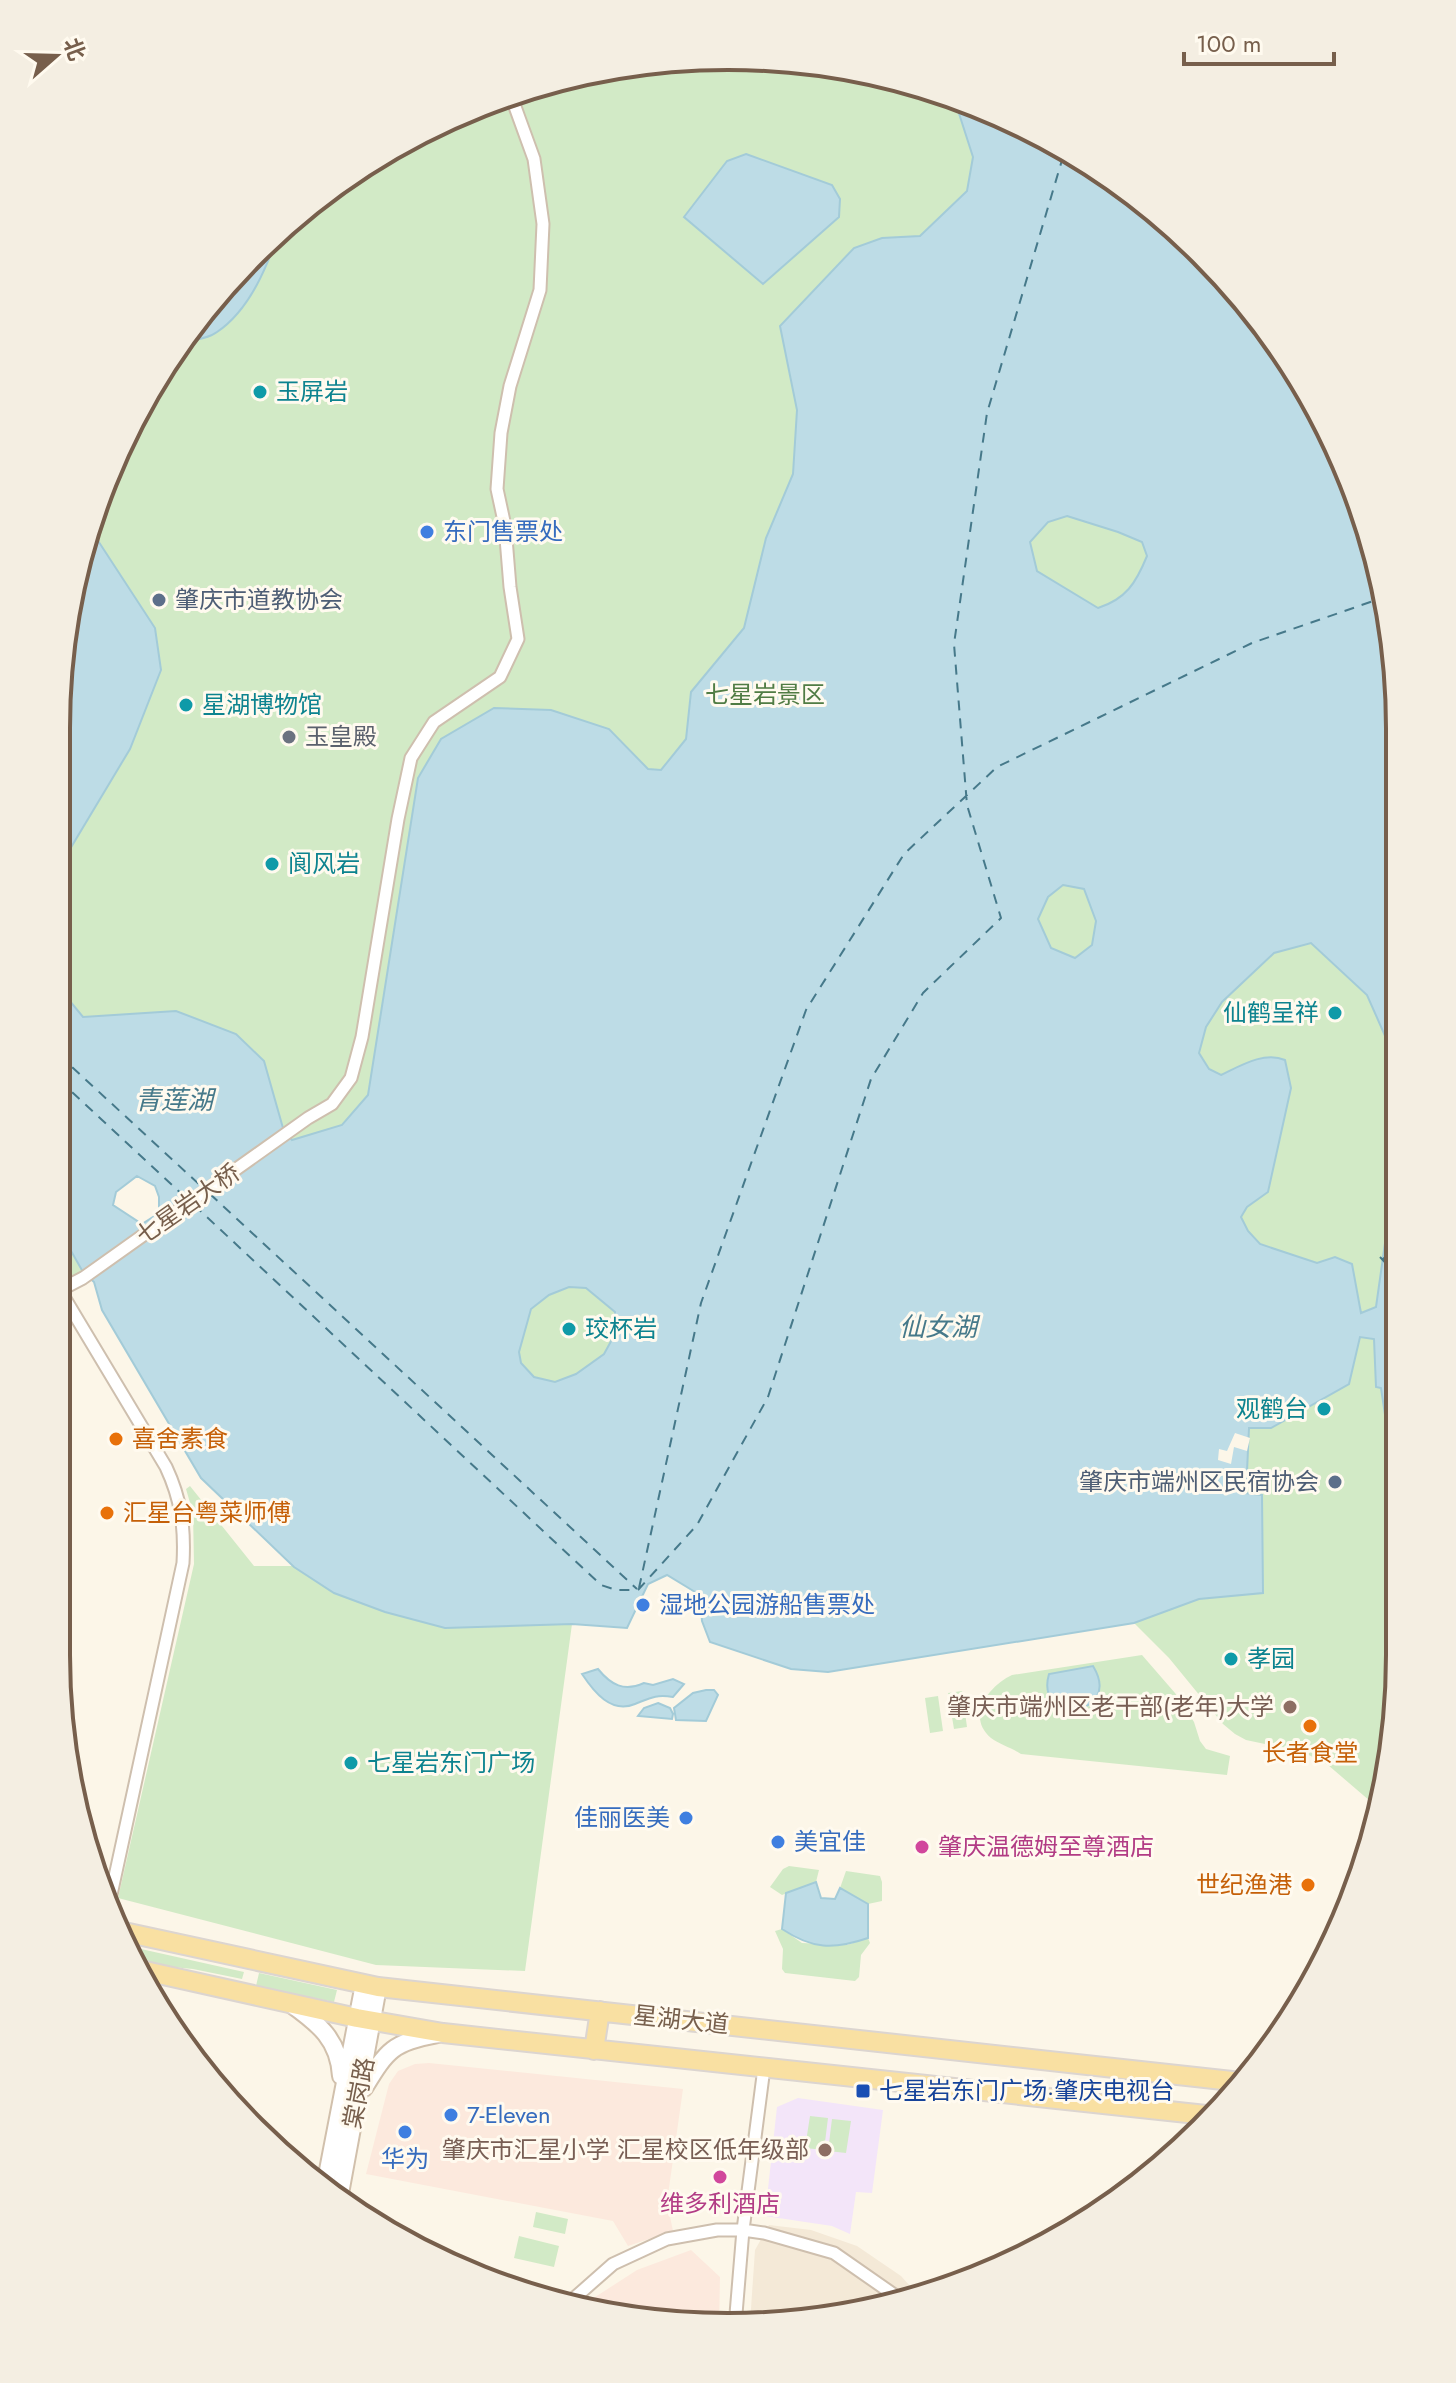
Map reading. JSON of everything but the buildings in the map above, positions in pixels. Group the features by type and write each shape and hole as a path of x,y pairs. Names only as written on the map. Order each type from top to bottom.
{"main road":[{"name":"星湖大道","path":"132,1934 371,1986 1230,2081"},
{"path":"243,1992 252,1962"},
{"name":"星湖大道","path":"152,1972 365,2020 443,2033 1199,2114"},
{"name":"棠岗路","path":"340,2187 351,2094 371,1986"},
{"path":"289,2003 330,2036 351,2094 395,2047 405,2041 443,2033"},
{"path":"594,2050 600,2011"},
{"path":"1168,2110 1174,2075"},
{"name":"棠岗路","path":"328,2178 351,2094"}],"street":[{"name":"七星岩大桥","path":"70,1286 332,1104 351,1078 362,1037 411,758 434,722 500,677 518,639 505,526 497,489 501,433 510,386 540,290 543,224 534,159 515,106"},
{"path":"70,1309 166,1467 182,1511 183,1563 113,1887"},
{"path":"736,2313 743,2230 764,2068"},
{"path":"578,2295 613,2264 667,2239 717,2230 764,2233 834,2253 891,2293"}],"shaded area":[{"path":"415,2064 683,2089 667,2202 673,2231 628,2246 613,2221 366,2174 389,2084 398,2071"},
{"name":"肇庆市汇星小学 汇星校区低年级部","path":"798,2098 883,2110 872,2193 856,2192 850,2234 832,2226 765,2216 777,2107"},
{"path":"769,2225 811,2230 857,2246 901,2276 911,2287 814,2307 751,2312 755,2250"},
{"path":"691,2250 720,2277 719,2313 685,2312 593,2298 637,2270"}],"green space":[{"name":"仙女湖","path":"685,71 771,71 898,92 980,120 1057,158 1129,206 1162,233 1223,294 1250,327 1298,399 1336,476 1364,558 1373,600 1385,685 1386,728 1386,1655 1385,1698 1369,1800 1328,1765 1303,1752 1246,1740 1235,1734 1134,1623 828,1672 791,1669 710,1642 702,1621 700,1595 667,1575 648,1584 627,1628 572,1624 525,1971 376,1965 118,1898 194,1564 193,1513 186,1489 190,1486 254,1566 293,1566 201,1478 102,1310 94,1282 83,1272 70,1278 70,1249 83,1271 283,1128 109,1017 83,1017 70,1001 70,728 76,642 92,558 120,476 158,399 206,327 233,294 294,233 362,181 399,158 476,120 558,92"},
{"path":"1142,1655 1175,1693 1194,1722 1206,1749 1230,1756 1227,1775 1021,1754 991,1738 980,1720 980,1711 989,1694 1012,1675"},
{"path":"962,1691 967,1727 954,1729 948,1693"},
{"path":"938,1696 943,1731 930,1733 925,1698"},
{"path":"789,1866 819,1870 816,1882 782,1895 770,1887 783,1869"},
{"path":"846,1871 880,1876 882,1901 868,1904 840,1888"},
{"path":"782,1929 802,1943 847,1945 868,1938 870,1943 861,1955 859,1977 855,1981 785,1973 782,1969 783,1949 775,1931"},
{"path":"139,1949 244,1972 242,1979 193,1969 148,1965"},
{"path":"259,1973 337,1990 334,2002 256,1986"},
{"path":"810,2116 828,2118 824,2150 805,2148"},
{"path":"832,2119 851,2121 846,2153 828,2151"},
{"path":"536,2212 568,2219 565,2234 533,2227"},
{"path":"519,2236 559,2246 554,2267 514,2258"}],"water":[{"name":"仙女湖","path":"958,112 1057,158 1129,206 1162,233 1223,294 1275,362 1318,437 1351,516 1373,600 1385,685 1386,1038 1367,995 1311,943 1274,953 1222,1002 1206,1027 1199,1053 1209,1069 1221,1075 1261,1058 1285,1060 1291,1088 1268,1192 1247,1207 1241,1217 1260,1244 1317,1263 1335,1257 1352,1264 1361,1313 1376,1307 1386,1236 1386,1421 1381,1388 1376,1387 1374,1339 1360,1337 1349,1384 1271,1428 1249,1428 1246,1493 1262,1495 1263,1593 1199,1599 1134,1623 828,1672 791,1669 710,1642 702,1621 700,1595 667,1575 648,1584 627,1628 572,1624 445,1628 385,1612 334,1593 294,1567 201,1478 102,1310 94,1282 83,1272 70,1249 70,1001 83,1017 176,1011 236,1034 264,1061 283,1128 292,1140 342,1125 368,1095 418,778 441,739 494,708 551,710 609,729 648,769 661,770 686,739 691,692 744,628 766,538 793,474 797,410 780,326 854,248 882,238 920,236 967,191 973,157","holes":["1067,516 1142,542 1147,556 1139,574 1116,600 1098,608 1037,571 1030,542 1048,522","1063,885 1084,889 1096,921 1092,945 1075,958 1051,948 1038,919 1048,897","137,1176 155,1186 159,1197 159,1213 142,1224 113,1205 116,1192","569,1287 586,1288 615,1312 615,1334 604,1354 576,1374 555,1382 534,1377 521,1363 519,1352 531,1309 549,1295"]},
{"path":"746,154 832,185 840,199 839,217 763,284 684,217 727,161"},
{"path":"269,257 240,311 213,334 197,339 233,294"},
{"path":"98,540 155,628 161,670 130,749 70,849 71,685 83,600"},
{"path":"1093,1666 1099,1683 1097,1696 1089,1705 1077,1709 1065,1708 1054,1702 1048,1691 1049,1674"},
{"path":"598,1669 613,1683 624,1687 644,1683 653,1685 673,1679 684,1684 673,1697 657,1696 618,1706 604,1700 582,1674"},
{"path":"714,1690 718,1695 706,1721 676,1720 674,1708 693,1693"},
{"path":"658,1703 670,1708 672,1719 638,1716 644,1708"},
{"path":"816,1882 821,1898 835,1899 840,1888 868,1904 868,1938 823,1946 803,1941 782,1929 786,1893"}],"pier":[{"path":"1235,1433 1250,1438 1247,1451 1234,1447 1231,1464 1218,1460 1219,1449 1227,1451"}],"ferry route":[{"path":"638,1590 697,1525 768,1397 871,1079 923,993 1001,918 967,805 954,644 987,413 1062,161"},
{"path":"639,1588 701,1303 806,1010 904,854 997,767 1252,643 1373,601"},
{"path":"70,1065 202,1187"},
{"path":"70,1090 186,1198"},
{"path":"210,1194 637,1589"},
{"path":"194,1205 601,1585 616,1590 637,1590"},
{"path":"1380,1257 1386,1263"}],"place":[{"name":"玉屏岩","path":"260,392"},
{"name":"东门售票处","path":"427,532"},
{"name":"肇庆市道教协会","path":"159,600"},
{"name":"星湖博物馆","path":"186,705"},
{"name":"玉皇殿","path":"289,737"},
{"name":"阆风岩","path":"272,864"},
{"name":"仙鹤呈祥","path":"1335,1013"},
{"name":"珓杯岩","path":"569,1329"},
{"name":"观鹤台","path":"1324,1409"},
{"name":"喜舍素食","path":"116,1439"},
{"name":"肇庆市端州区民宿协会","path":"1335,1482"},
{"name":"汇星台粤菜师傅","path":"107,1513"},
{"name":"湿地公园游船售票处","path":"643,1605"},
{"name":"孝园","path":"1231,1659"},
{"name":"肇庆市端州区老干部(老年)大学","path":"1290,1707"},
{"name":"长者食堂","path":"1310,1726"},
{"name":"七星岩东门广场","path":"351,1763"},
{"name":"佳丽医美","path":"686,1818"},
{"name":"美宜佳","path":"778,1842"},
{"name":"肇庆温德姆至尊酒店","path":"922,1847"},
{"name":"世纪渔港","path":"1308,1885"},
{"name":"七星岩东门广场·肇庆电视台","path":"863,2091"},
{"name":"7-Eleven","path":"451,2115"},
{"name":"华为","path":"405,2132"},
{"name":"肇庆市汇星小学 汇星校区低年级部","path":"825,2150"},
{"name":"维多利酒店","path":"720,2177"}],"park label":[{"name":"七星岩景区","path":"765,695"}],"water label":[{"name":"青莲湖","path":"174,1100"}]}
